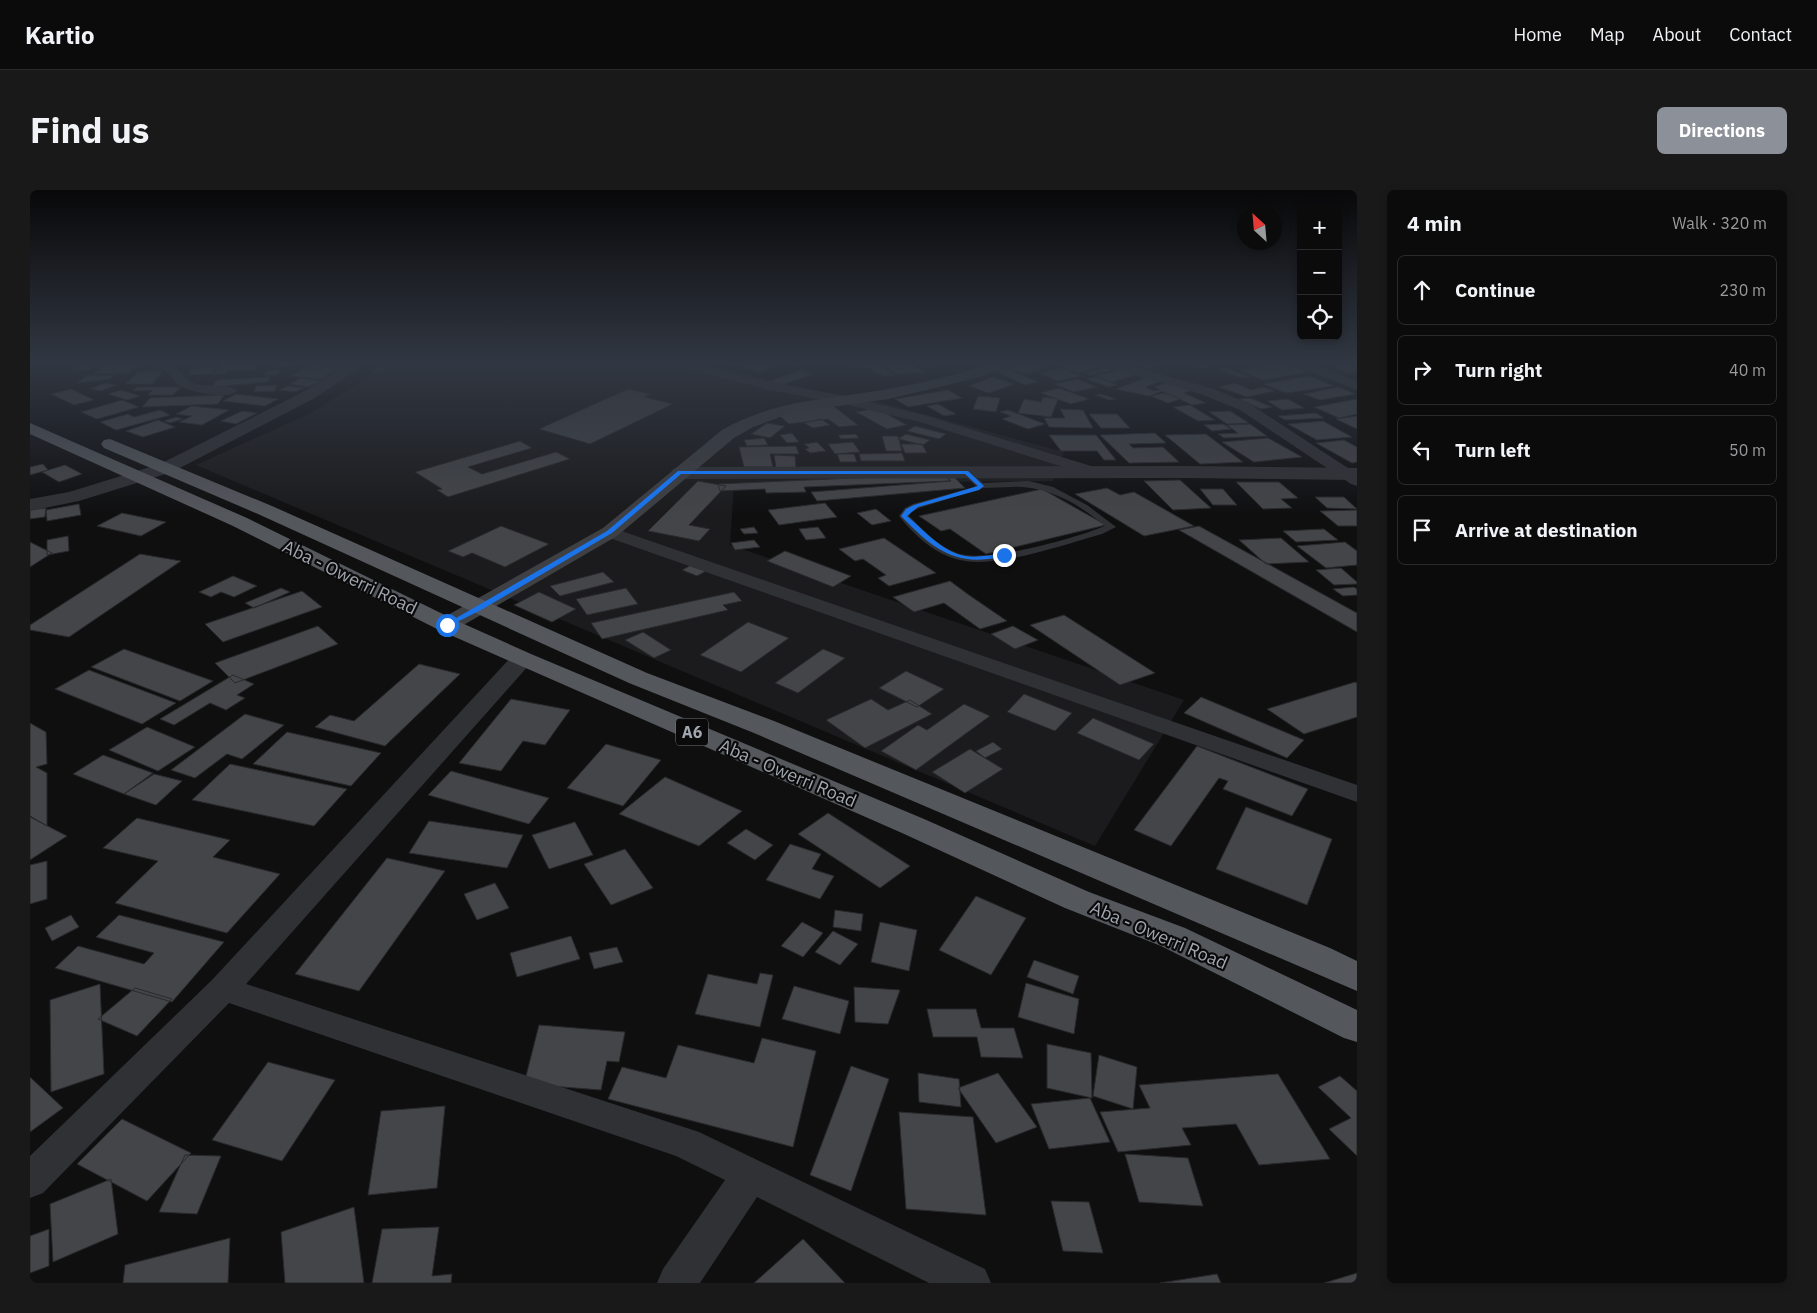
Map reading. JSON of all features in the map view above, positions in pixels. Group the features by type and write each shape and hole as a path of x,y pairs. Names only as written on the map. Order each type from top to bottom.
{"highway":[{"name":"Aba - Owerri Road","path":"39,413 266,510 479,608 638,678 764,727 1318,958 1357,977"},
{"name":"Aba - Owerri Road","path":"30,428 240,522 447,625 522,659 913,826 1077,900 1173,937 1357,1027"},
{"path":"1077,900 1092,864"}],"main road":[{"path":"447,625 610,532 728,434 747,423 776,413"}],"street":[{"path":"30,505 72,498 166,468 273,413"},
{"path":"896,413 1098,473"},
{"path":"1254,413 1354,477"},
{"path":"680,473 1098,473 1354,477"},
{"path":"610,532 1357,794"},
{"path":"30,1181 223,989 522,659"},
{"path":"223,989 686,1143 971,1283"},
{"path":"677,1283 751,1174"}],"lane":[{"path":"966,473 981,486 1029,484 1042,487 1061,495 1112,527 1004,555 975,559 963,558 945,551 904,516 908,510 916,506 977,489 981,486"}],"shaded area":[{"path":"311,413 921,413 1064,452 1053,481 734,483 730,545 1184,700 1095,846 196,465"}],"building":[{"path":"83,413 118,413 97,419"},
{"path":"149,413 166,413 170,415 116,430 100,422 128,414 134,417"},
{"path":"224,413 202,425 179,422 192,416 176,414"},
{"path":"238,413 257,413 236,424 221,421"},
{"path":"575,413 654,413 590,444 539,429"},
{"path":"776,413 842,413 858,425 839,427 828,419 789,424"},
{"path":"858,413 885,413 907,425 887,429"},
{"path":"939,413 956,414 944,416"},
{"path":"1003,413 1016,413 1045,424 1028,429 1002,419 1011,416"},
{"path":"1018,413 1053,413 1051,417"},
{"path":"1062,413 1085,413 1093,428 1049,427 1044,418 1065,418"},
{"path":"1184,413 1203,413 1215,420 1198,421"},
{"path":"1211,413 1233,413 1249,423 1227,424"},
{"path":"1316,413 1324,418 1285,420 1278,416"},
{"path":"1328,413 1357,413 1357,414 1339,418"},
{"path":"1089,414 1117,414 1130,428 1101,428"},
{"path":"1357,416 1357,429 1336,419"},
{"path":"176,417 183,419 170,423 164,421"},
{"path":"821,419 830,425 813,428 804,423"},
{"path":"158,420 175,427 143,437 126,431"},
{"path":"1323,421 1352,437 1317,440 1288,424"},
{"path":"767,423 785,426 770,438 751,434"},
{"path":"1223,424 1231,429 1212,431 1204,425"},
{"path":"1250,424 1267,436 1224,438 1218,434 1238,433 1227,425"},
{"path":"915,426 946,434 939,439 907,431"},
{"path":"792,433 799,442 787,443 780,435"},
{"path":"1155,433 1166,443 1129,444 1133,448 1163,447 1179,462 1129,463 1100,435"},
{"path":"856,434 859,438 841,439 838,435"},
{"path":"906,434 930,440 923,445 898,439"},
{"path":"1206,434 1243,462 1200,464 1165,435"},
{"path":"1049,435 1096,435 1116,460 1104,460 1097,451 1061,451"},
{"path":"882,436 898,436 902,451 886,451"},
{"path":"764,438 768,445 747,446 744,440"},
{"path":"1268,438 1302,457 1254,462 1222,442"},
{"path":"1344,440 1357,447 1357,462 1352,463 1316,443"},
{"path":"520,441 532,448 468,467 482,474 556,452 570,459 448,497 437,490 442,489 415,472"},
{"path":"817,442 826,451 810,453 805,449 809,448 804,444"},
{"path":"853,442 860,452 835,454 828,444"},
{"path":"901,444 922,444 927,453 905,453"},
{"path":"796,446 799,454 770,454 773,467 744,467 739,447"},
{"path":"902,453 905,461 861,461 859,454"},
{"path":"837,454 854,454 857,462 840,462"},
{"path":"774,455 795,456 796,468 776,468"},
{"path":"43,464 48,470 30,475 30,467"},
{"path":"65,465 82,474 59,482 42,472"},
{"path":"945,474 950,481 804,487 806,492 766,493 765,489 720,491 718,484"},
{"path":"954,477 965,488 817,501 811,492 951,481 948,478"},
{"path":"1180,480 1211,508 1173,510 1144,481"},
{"path":"698,481 726,486 689,525 710,529 699,541 648,531"},
{"path":"1236,482 1279,482 1298,498 1281,499 1292,508 1263,509"},
{"path":"1107,488 1120,495 1134,492 1194,526 1144,536 1075,494"},
{"path":"1042,489 1106,525 986,554 950,529 941,531 919,516"},
{"path":"1200,489 1223,489 1237,505 1213,505"},
{"path":"1315,497 1344,497 1357,509 1327,508"},
{"path":"825,503 837,517 779,525 768,510"},
{"path":"79,504 81,515 47,521 46,510"},
{"path":"46,508 45,517 30,519 30,510"},
{"path":"876,509 891,521 872,525 857,513"},
{"path":"1357,510 1357,526 1338,526 1320,511"},
{"path":"122,513 166,522 141,536 97,526"},
{"path":"501,526 549,544 505,567 472,553 463,557 448,551"},
{"path":"1199,526 1357,613 1357,632 1179,530"},
{"path":"754,527 758,533 744,534 740,529"},
{"path":"818,527 826,538 806,540 799,529"},
{"path":"1324,529 1338,540 1296,542 1283,531"},
{"path":"68,536 69,551 47,555 47,540"},
{"path":"884,538 936,573 889,586 878,578 886,575 863,559 855,561 839,549"},
{"path":"1281,538 1309,562 1266,564 1239,540"},
{"path":"754,540 760,547 735,550 731,543"},
{"path":"30,542 52,553 30,567"},
{"path":"1345,542 1357,551 1357,565 1326,568 1297,546"},
{"path":"785,551 851,576 833,587 767,561"},
{"path":"140,554 181,561 69,637 30,630 30,625"},
{"path":"693,564 708,570 697,576 682,570"},
{"path":"1341,568 1357,584 1334,585 1316,570"},
{"path":"603,572 614,582 560,596 550,586"},
{"path":"233,576 257,586 234,597 221,592 211,597 199,592"},
{"path":"950,581 1007,621 980,629 944,603 914,612 893,597"},
{"path":"1354,587 1357,589 1357,595 1343,596 1333,589"},
{"path":"281,588 290,592 254,608 245,603"},
{"path":"626,588 638,604 587,615 576,599"},
{"path":"302,591 322,607 223,642 205,624"},
{"path":"539,592 576,609 552,622 514,605"},
{"path":"734,592 742,601 723,605 728,610 602,639 591,623"},
{"path":"1064,615 1155,673 1120,685 1030,625"},
{"path":"748,622 789,638 741,672 700,655"},
{"path":"318,626 338,644 235,683 215,663"},
{"path":"1013,626 1038,640 1015,649 991,634"},
{"path":"643,632 671,650 654,658 625,640"},
{"path":"124,649 213,681 180,701 91,667"},
{"path":"823,649 845,658 798,693 775,683"},
{"path":"419,664 460,674 385,746 315,727 330,715 354,721"},
{"path":"89,670 176,703 142,724 55,689"},
{"path":"906,671 944,689 917,707 879,688"},
{"path":"233,675 254,684 237,695 245,698 226,710 210,703 174,725 160,719"},
{"path":"1355,682 1357,683 1357,717 1304,734 1267,709"},
{"path":"1024,694 1072,713 1055,731 1007,712"},
{"path":"1201,697 1304,740 1287,758 1184,713"},
{"path":"511,699 570,710 545,745 523,741 501,771 459,763"},
{"path":"871,699 888,710 910,700 932,714 865,748 826,720"},
{"path":"964,704 990,716 916,770 881,751 918,725 927,730"},
{"path":"245,714 284,725 242,759 227,754 195,778 171,770"},
{"path":"1093,718 1154,744 1139,760 1077,733"},
{"path":"30,723 46,732 47,764 36,767 47,773 47,826 30,816"},
{"path":"147,727 195,747 158,771 109,750"},
{"path":"287,732 381,753 351,786 253,764"},
{"path":"993,742 1002,749 985,758 976,751"},
{"path":"606,744 661,760 623,806 567,788"},
{"path":"1197,746 1308,789 1292,816 1223,789 1228,781 1219,778 1171,846 1134,830"},
{"path":"970,749 1003,769 965,793 932,772"},
{"path":"103,755 153,773 124,794 73,774"},
{"path":"230,764 347,789 314,826 192,800"},
{"path":"451,771 549,798 529,824 428,795"},
{"path":"154,774 182,781 156,805 124,794"},
{"path":"665,777 742,811 699,846 619,814"},
{"path":"1246,807 1332,839 1307,905 1216,869"},
{"path":"828,813 910,866 880,888 798,834"},
{"path":"30,817 67,836 30,860"},
{"path":"137,818 230,840 213,857 280,874 227,933 115,903 158,861 103,848"},
{"path":"429,821 523,835 507,868 409,853"},
{"path":"575,822 593,855 549,869 532,835"},
{"path":"746,829 773,845 755,860 727,843"},
{"path":"790,844 821,854 812,869 834,876 820,899 766,880"},
{"path":"625,849 653,888 611,905 584,864"},
{"path":"387,858 445,871 359,991 295,974"},
{"path":"47,861 47,899 30,904 30,865"},
{"path":"495,883 509,908 477,920 464,894"},
{"path":"976,896 1026,918 991,975 939,950"},
{"path":"835,910 863,914 861,931 833,927"},
{"path":"71,915 79,927 52,941 45,928"},
{"path":"119,915 224,942 172,1002 55,968 78,946 144,964 154,953 96,937"},
{"path":"802,922 823,933 803,957 781,946"},
{"path":"880,922 917,930 909,971 871,962"},
{"path":"833,931 858,944 840,965 815,952"},
{"path":"571,936 580,959 517,977 510,953"},
{"path":"617,947 623,962 594,969 589,953"},
{"path":"1034,960 1079,976 1073,994 1027,977"},
{"path":"760,973 773,975 760,1027 695,1014 708,974 757,984"},
{"path":"1026,983 1079,999 1074,1034 1018,1017"},
{"path":"100,984 104,1074 51,1092 50,1000"},
{"path":"794,986 849,1001 840,1034 782,1019"},
{"path":"854,987 900,990 888,1024 855,1022"},
{"path":"135,988 172,999 137,1036 98,1019"},
{"path":"927,1009 976,1009 981,1028 1014,1028 1023,1058 981,1057 977,1037 933,1037"},
{"path":"539,1025 625,1032 619,1062 607,1061 601,1090 524,1084"},
{"path":"762,1038 816,1051 793,1147 608,1099 622,1067 666,1078 678,1045 754,1063"},
{"path":"1047,1044 1091,1053 1092,1098 1047,1088"},
{"path":"1099,1055 1137,1067 1133,1109 1093,1096"},
{"path":"268,1062 335,1080 282,1161 212,1140"},
{"path":"851,1066 889,1079 851,1191 810,1175"},
{"path":"918,1073 959,1079 961,1107 919,1102"},
{"path":"998,1073 1037,1127 996,1143 958,1088"},
{"path":"1278,1074 1330,1159 1259,1165 1236,1124 1182,1128 1191,1145 1118,1152 1100,1112 1150,1108 1139,1085"},
{"path":"1340,1076 1357,1091 1357,1156 1329,1129 1351,1118 1318,1087"},
{"path":"30,1077 63,1108 30,1132"},
{"path":"1090,1098 1110,1142 1049,1149 1031,1104"},
{"path":"445,1106 437,1188 368,1195 381,1111"},
{"path":"899,1112 973,1117 986,1215 906,1209"},
{"path":"122,1119 191,1153 147,1201 77,1164"},
{"path":"1125,1154 1188,1158 1203,1206 1139,1202"},
{"path":"185,1155 221,1156 197,1214 159,1212"},
{"path":"111,1179 118,1234 53,1262 50,1204"},
{"path":"1051,1201 1089,1202 1103,1253 1063,1251"},
{"path":"354,1207 364,1283 285,1283 281,1232"},
{"path":"439,1227 432,1276 452,1274 451,1283 372,1283 382,1229"},
{"path":"49,1229 49,1266 30,1273 30,1236"},
{"path":"230,1238 228,1283 123,1283 125,1265"},
{"path":"803,1239 845,1283 754,1283"},
{"path":"1357,1273 1357,1283 1324,1283"},
{"path":"1217,1274 1221,1283 1160,1283"}],"route":[{"path":"447,625 610,532 680,473 966,473 981,486 977,489 916,506 908,510 904,516 912,525 945,551 963,558 975,559 1004,555"}]}
